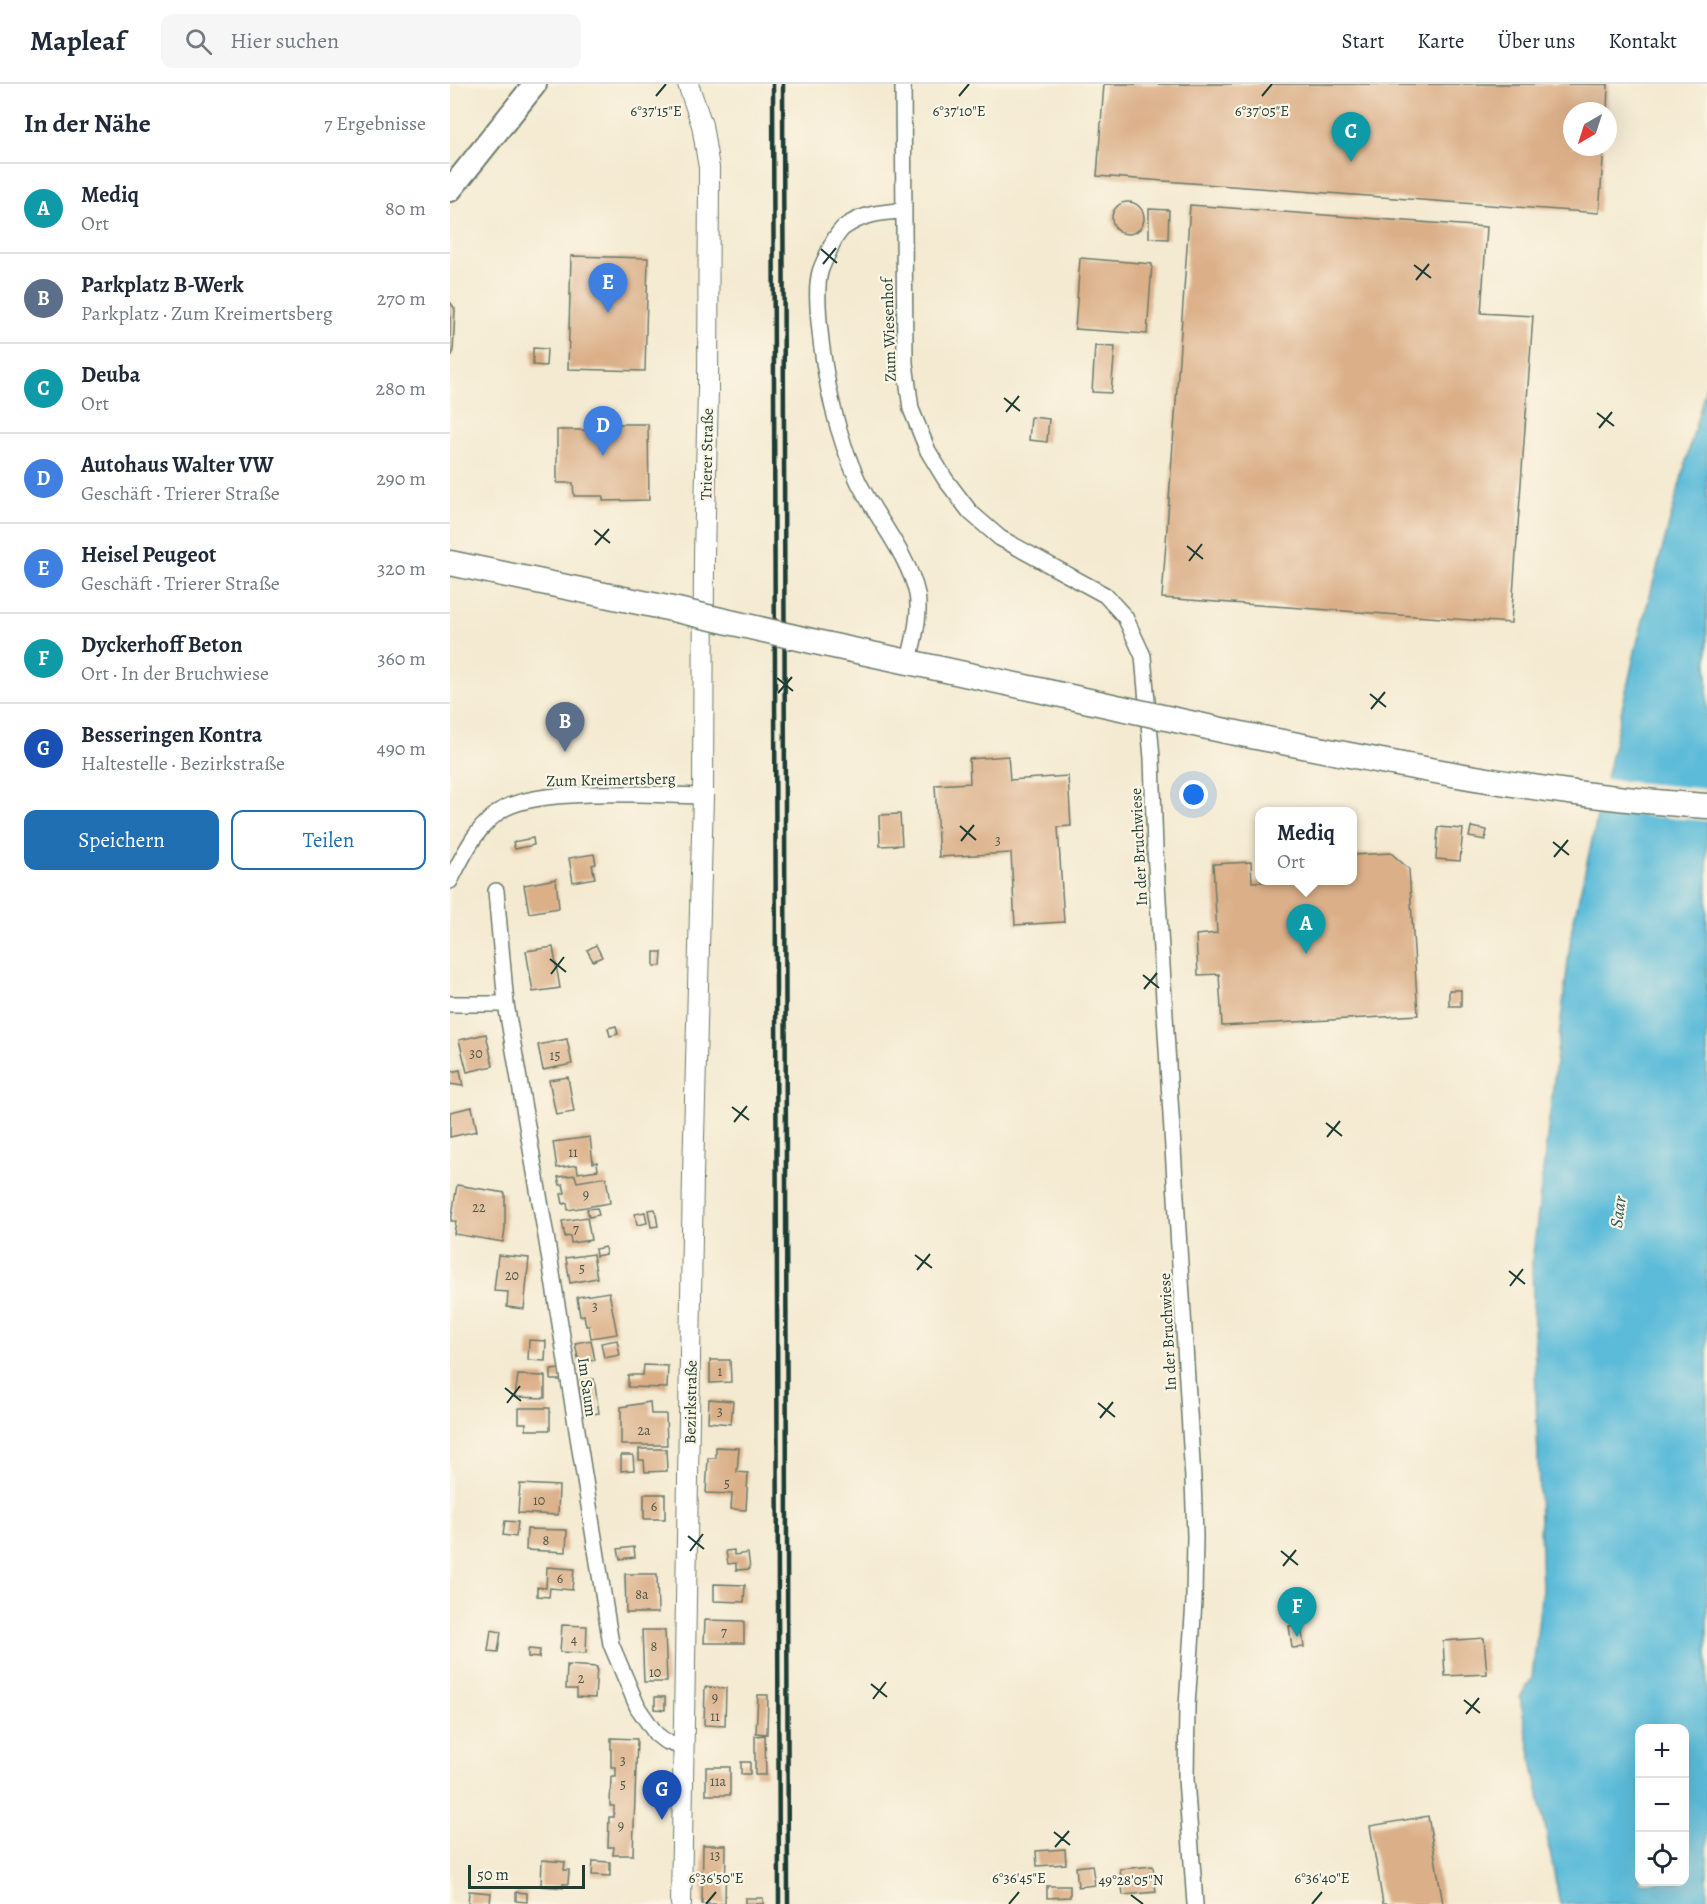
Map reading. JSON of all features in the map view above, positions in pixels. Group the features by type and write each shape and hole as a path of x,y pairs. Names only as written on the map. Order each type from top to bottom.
{"main road":[{"path":"506,118 526,84"},
{"path":"450,190 535,84"},
{"path":"450,563 677,610 1226,731 1540,789 1707,807"}],"street":[{"name":"Trierer Straße","path":"679,84 697,114"},
{"name":"Trierer Straße","path":"688,84 707,145 709,168 703,796 699,901"},
{"name":"Zum Wiesenhof","path":"903,84 904,363 911,409 928,451 945,479 970,512 1000,538 1106,595 1125,617 1143,656 1152,758"},
{"path":"904,211 878,212 861,217 842,229 832,243 820,274 818,301 823,363 843,442 858,481 909,571 917,595 918,612 909,662"},
{"name":"In der Bruchwiese","path":"1152,758 1155,850 1195,1536 1186,1779 1195,1904"},
{"name":"Zum Kreimertsberg","path":"450,881 472,838 489,820 506,808 527,801 578,796 703,796"},
{"name":"Im Saum","path":"496,891 506,1004 547,1242 611,1644 638,1708 656,1734 665,1741 685,1748"},
{"name":"Bezirkstraße","path":"681,1904 699,901"},
{"path":"450,1004 506,1004"}],"water":[{"name":"Saar","path":"1707,383 1707,1904 1560,1904 1520,1698 1532,1678 1542,1589 1532,1263 1572,928 1637,643"}],"pier":[{"path":"1603,779 1707,789 1707,821 1596,810"}],"building":[{"path":"1104,84 1608,84 1607,102 1563,102 1563,156 1603,156 1599,213 1097,176"},
{"path":"1128,202 1140,206 1144,218 1140,230 1128,234 1116,230 1112,218 1116,206"},
{"path":"1190,205 1487,227 1481,313 1533,316 1511,623 1162,598"},
{"path":"1149,209 1169,210 1168,239 1149,238"},
{"path":"571,256 648,258 645,371 568,369"},
{"path":"1080,258 1152,264 1147,334 1075,329"},
{"path":"450,302 455,309 453,353 450,358"},
{"path":"1095,346 1115,347 1111,393 1092,392"},
{"path":"533,348 547,349 546,366 533,365"},
{"path":"1031,417 1049,419 1047,442 1029,440"},
{"path":"606,424 648,424 649,500 603,501 603,496 574,496 573,483 557,483 557,430 606,430"},
{"path":"1008,756 1010,780 1068,776 1071,826 1058,827 1064,922 1015,925 1011,853 939,857 935,785 970,783 969,759"},
{"path":"900,814 902,845 880,846 879,815"},
{"path":"1438,827 1463,829 1460,861 1436,859"},
{"path":"1471,827 1487,830 1485,840 1469,837"},
{"path":"533,838 534,845 515,849 513,842"},
{"path":"1391,853 1409,869 1418,1015 1222,1026 1219,974 1198,975 1196,935 1217,933 1213,864 1251,862 1252,882 1255,882 1255,885 1357,885 1357,855"},
{"path":"594,854 596,864 592,865 595,878 573,882 569,858"},
{"path":"556,879 559,908 529,913 524,885"},
{"path":"596,945 602,957 593,961 587,950"},
{"path":"553,947 560,988 533,992 526,951"},
{"path":"654,952 662,952 661,966 654,966"},
{"path":"1449,990 1461,990 1461,1006 1449,1006"},
{"path":"616,1026 618,1034 610,1036 608,1028"},
{"path":"486,1034 493,1066 467,1072 459,1040"},
{"path":"567,1039 572,1064 543,1070 538,1045"},
{"path":"460,1070 463,1086 450,1084 450,1072"},
{"path":"568,1077 574,1112 556,1115 549,1080"},
{"path":"472,1107 477,1131 450,1137 450,1112"},
{"path":"590,1137 593,1163 597,1162 598,1170 578,1173 577,1165 557,1168 553,1142"},
{"path":"575,1175 577,1182 606,1177 610,1203 568,1210 567,1203 563,1204 561,1194 565,1193 558,1177"},
{"path":"457,1185 505,1193 503,1242 454,1234 456,1221 451,1221"},
{"path":"597,1208 599,1215 589,1217 587,1209"},
{"path":"655,1209 658,1226 651,1227 648,1210"},
{"path":"645,1212 647,1223 637,1225 635,1214"},
{"path":"587,1217 591,1240 571,1243 570,1236 565,1237 562,1221"},
{"path":"605,1247 606,1254 596,1256 595,1249"},
{"path":"593,1254 597,1278 570,1283 566,1258"},
{"path":"498,1255 529,1258 524,1309 507,1307 508,1292 494,1291"},
{"path":"609,1292 617,1334 591,1338 584,1315 580,1316 577,1297"},
{"path":"529,1340 546,1341 545,1361 528,1360"},
{"path":"591,1340 595,1360 579,1363 575,1343"},
{"path":"617,1340 620,1355 604,1358 601,1343"},
{"path":"710,1360 730,1360 731,1382 710,1383"},
{"path":"644,1365 668,1366 667,1388 628,1387 628,1375 643,1375"},
{"path":"560,1369 561,1380 551,1380 551,1370"},
{"path":"518,1375 545,1376 545,1398 515,1397"},
{"path":"594,1379 599,1413 585,1415 580,1381"},
{"path":"709,1399 733,1401 731,1424 708,1422"},
{"path":"650,1402 651,1414 666,1414 667,1445 621,1445 621,1407"},
{"path":"519,1408 550,1408 550,1430 526,1430 526,1423 519,1423"},
{"path":"716,1447 739,1448 737,1472 748,1473 746,1510 731,1509 732,1494 706,1493 708,1458 716,1458"},
{"path":"639,1449 666,1449 667,1471 645,1472 644,1460 639,1460"},
{"path":"621,1455 633,1455 634,1470 621,1471"},
{"path":"520,1484 559,1486 558,1515 518,1513"},
{"path":"644,1494 665,1494 665,1519 644,1519"},
{"path":"505,1521 518,1522 516,1537 503,1535"},
{"path":"527,1529 567,1530 566,1552 526,1550"},
{"path":"634,1547 635,1557 620,1559 618,1549"},
{"path":"734,1550 734,1555 748,1553 750,1569 736,1570 736,1563 728,1564 726,1551"},
{"path":"547,1567 574,1569 572,1590 550,1588 549,1597 537,1596 537,1587 546,1588"},
{"path":"625,1574 657,1574 658,1613 626,1613"},
{"path":"714,1584 745,1585 744,1602 714,1601"},
{"path":"705,1620 744,1621 744,1643 704,1643"},
{"path":"562,1625 587,1626 586,1653 560,1652"},
{"path":"1301,1625 1304,1647 1292,1648 1289,1626"},
{"path":"491,1630 501,1632 498,1652 488,1651"},
{"path":"642,1630 665,1630 667,1682 644,1682"},
{"path":"1484,1638 1487,1674 1445,1676 1443,1641"},
{"path":"528,1649 540,1650 539,1658 528,1657"},
{"path":"567,1665 597,1667 595,1698 577,1697 577,1689 566,1689"},
{"path":"705,1687 726,1688 725,1726 704,1725"},
{"path":"758,1695 768,1695 767,1734 756,1733"},
{"path":"655,1697 665,1697 665,1710 655,1709"},
{"path":"765,1735 766,1775 755,1775 755,1736"},
{"path":"611,1738 637,1739 633,1855 613,1855 614,1847 608,1847 609,1817 614,1817 614,1806 610,1806 611,1777 616,1777 616,1767 611,1767"},
{"path":"741,1762 750,1762 750,1774 741,1774"},
{"path":"706,1767 730,1767 730,1795 706,1795"},
{"path":"1428,1816 1443,1904 1383,1904 1370,1826"},
{"path":"703,1845 726,1845 725,1904 702,1904"},
{"path":"1065,1849 1066,1864 1037,1866 1036,1851"},
{"path":"542,1860 565,1862 564,1870 569,1870 568,1884 563,1884 563,1888 541,1886"},
{"path":"593,1861 610,1862 610,1876 592,1875"},
{"path":"1092,1865 1095,1885 1078,1887 1076,1867"},
{"path":"1153,1866 1156,1892 1123,1895 1120,1869"},
{"path":"1047,1886 1070,1886 1070,1897 1047,1898"},
{"path":"469,1891 491,1893 490,1904 468,1904"},
{"path":"516,1892 527,1893 527,1902 516,1901"},
{"path":"745,1898 763,1898 763,1904 745,1904"}],"railway":[{"path":"773,84 779,1904"},
{"path":"783,84 788,1904"}],"place":[{"name":"Deuba","path":"1351,162"},
{"name":"Heisel Peugeot","path":"608,313"},
{"name":"Autohaus Walter VW","path":"603,456"},
{"name":"Parkplatz B-Werk","path":"565,752"},
{"name":"Mediq","path":"1306,954"},
{"name":"Dyckerhoff Beton","path":"1297,1637"},
{"name":"Besseringen Kontra","path":"662,1820"}]}
